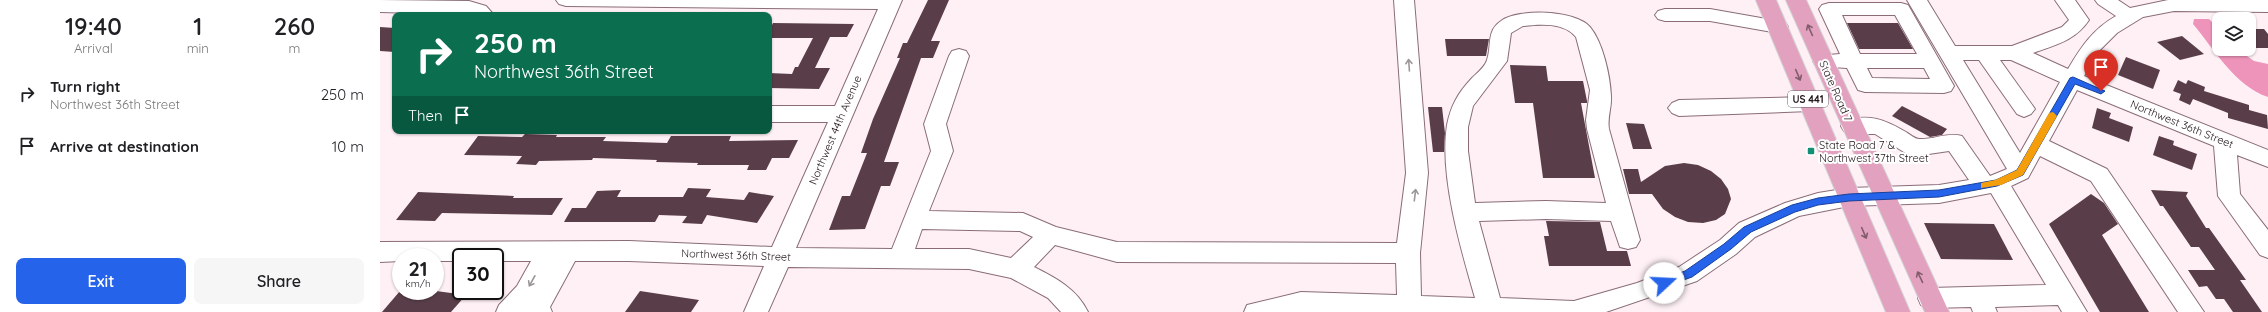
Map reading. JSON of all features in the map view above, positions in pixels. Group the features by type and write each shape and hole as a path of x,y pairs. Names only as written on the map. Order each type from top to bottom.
{"main road":[{"name":"US 441","path":"1766,0 1898,312"},
{"name":"State Road 7","path":"1796,0 1934,305"}],"street":[{"path":"566,0 891,2"},
{"path":"1404,0 1417,173 1408,253 1409,305"},
{"path":"1917,0 1939,57 1944,86 1865,85 1829,9 1901,9 1939,57 2020,172"},
{"path":"1823,61 1854,61 1985,53 2014,53 2069,32 2079,20 2065,0"},
{"path":"2105,0 2129,16"},
{"name":"Northwest 44th Avenue","path":"756,312 891,2"},
{"path":"1256,312 1301,302 1582,311 1688,274 1728,247 1747,230 1781,214 1818,202 1883,195 1939,194 1991,184 2020,172 2090,48 2110,28 2137,12 2174,5 2268,6"},
{"path":"380,6 469,7 481,12"},
{"path":"1665,14 1710,15 1778,27"},
{"path":"1490,308 1479,271 1458,168 1458,120 1462,104 1488,75 1496,61 1499,53 1499,40 1503,30 1516,20 1534,19 1557,21 1574,25 1583,32 1590,49 1601,96 1597,121 1600,139 1628,240"},
{"path":"1985,53 2024,109"},
{"name":"Northwest 36th Street","path":"2014,53 2073,80 2225,143 2268,159"},
{"path":"900,258 942,151 935,124 959,56"},
{"path":"1679,108 1810,104"},
{"path":"772,114 841,114"},
{"path":"1852,126 1879,126 1915,148 1954,142 1991,184 2070,304"},
{"path":"2225,143 2230,196 2268,248"},
{"path":"2036,144 2099,175 2192,312"},
{"path":"1466,212 1546,210 1620,212"},
{"path":"914,220 1023,222 1051,235 1117,252 1408,253"},
{"path":"1016,269 1051,235"},
{"name":"Northwest 36th Street","path":"380,252 558,252 780,257 969,259 1016,269 1057,292 1076,312"},
{"path":"525,310 558,252"},
{"path":"1934,305 2070,304"}],"shaded area":[{"path":"2194,19 2209,19 2212,22 2212,49 2193,24"},
{"path":"2218,56 2247,56 2254,61 2268,64 2268,97 2256,92 2245,84"}],"building":[{"path":"928,0 949,0 931,41 940,41 933,58 921,58 884,162 899,162 890,186 881,186 865,229 829,230 842,196 850,196 867,153 861,153 873,119 900,58 897,58 903,43 907,43"},
{"path":"773,23 854,24 847,37 830,37 815,68 830,68 819,89 772,88 772,73 792,74 795,67 798,67 813,38 772,38"},
{"path":"1847,23 1898,23 1913,49 1859,49"},
{"path":"380,27 392,28 392,52 380,51"},
{"path":"2256,29 2264,29 2268,34 2268,48 2256,48"},
{"path":"2182,36 2204,54 2180,60 2157,42"},
{"path":"1445,39 1489,39 1486,56 1447,56"},
{"path":"2126,57 2160,70 2153,89 2118,75"},
{"path":"1510,65 1546,66 1548,81 1583,81 1587,103 1581,103 1595,178 1543,178 1533,103 1515,103"},
{"path":"2178,80 2186,84 2188,80 2205,87 2204,91 2249,105 2249,110 2267,115 2268,129 2228,118 2228,113 2193,99 2190,105 2179,100 2181,94 2173,91"},
{"path":"1902,106 1947,129 1942,135 1930,137 1892,116"},
{"path":"1428,107 1442,107 1445,133 1444,152 1433,152"},
{"path":"2097,108 2111,113 2109,118 2133,127 2129,142 2092,128"},
{"path":"1626,123 1644,124 1652,149 1633,149"},
{"path":"525,134 557,135 556,137 606,137 603,141 667,143 671,136 731,136 729,141 798,140 789,158 772,158 766,170 747,170 749,165 697,165 698,163 656,162 657,160 593,158 592,160 539,161 536,165 516,164 522,156 464,155 478,136 522,137"},
{"path":"2159,136 2174,141 2173,145 2197,154 2192,170 2153,155"},
{"path":"1684,163 1698,165 1711,171 1721,179 1728,189 1731,199 1725,214 1716,220 1703,223 1688,222 1675,217 1663,209 1652,194 1629,194 1623,169 1638,169 1641,182 1665,166"},
{"path":"688,188 711,189 706,197 744,200 749,192 774,196 757,223 707,215 702,224 682,223 687,216 659,215 655,222 564,222 572,208 586,208 597,191 621,190 617,197 683,197"},
{"path":"2151,190 2188,192 2186,196 2206,228 2209,228 2246,280 2240,280 2262,312 2233,312 2224,299 2216,299 2207,286 2199,287 2188,270 2215,270 2199,247 2191,247 2163,206 2160,206"},
{"path":"418,192 514,196 513,198 563,198 552,215 442,213 435,221 396,220"},
{"path":"2091,194 2104,203 2118,224 2102,235 2149,312 2100,312 2049,224"},
{"path":"1546,221 1600,222 1607,251 1627,251 1631,266 1549,266 1544,236 1549,236"},
{"path":"1924,223 1994,224 2013,260 1941,259"},
{"path":"640,291 699,300 691,312 625,312"},
{"path":"444,292 452,293 452,300 462,300 451,312 382,312 392,300 444,300"}],"slow traffic":[{"path":"1984,186 1997,183 2020,172 2053,116"}],"place":[{"name":"State Road 7 & Northwest 37th Street","path":"1811,151"}],"route":[{"path":"1664,283 1688,274 1728,247 1747,230 1769,218 1792,209 1818,202 1849,198 1883,195 1939,194 1997,183 2020,172 2073,80 2101,91"}]}
